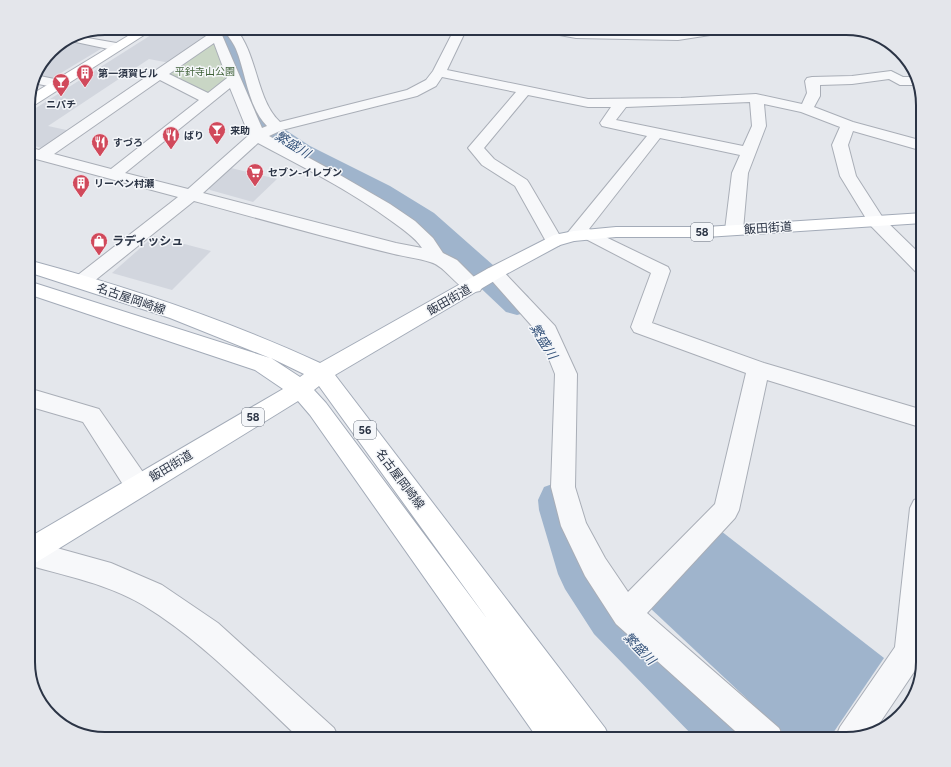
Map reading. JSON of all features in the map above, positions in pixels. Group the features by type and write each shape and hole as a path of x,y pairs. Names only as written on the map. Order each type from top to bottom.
{"main road":[{"path":"35,99 138,35"},
{"name":"飯田街道","path":"35,548 300,389 322,373 484,279 554,241 581,235 734,230 916,218"},
{"name":"名古屋岡崎線","path":"35,268 81,282 236,335 282,354 322,373 589,732"},
{"name":"名古屋岡崎線","path":"35,289 263,364 300,389 318,409 552,732"}],"street":[{"path":"35,154 159,74 208,35"},
{"path":"215,35 226,53 234,79 252,119 257,136 373,200 423,237 433,248 436,257"},
{"path":"233,35 238,41 264,108 272,124 277,127"},
{"path":"81,282 191,195 257,136 277,127 412,93 431,83 439,72 458,35"},
{"path":"668,35 684,35"},
{"path":"80,40 118,47"},
{"path":"439,72 588,103 681,102 756,98 805,109 848,125 916,144"},
{"path":"159,74 209,100"},
{"path":"805,109 814,98 815,88 812,81 852,80 891,75 900,82 912,81"},
{"path":"114,174 234,79"},
{"path":"40,80 59,84"},
{"path":"526,89 476,148 488,162 521,183 554,241"},
{"path":"734,230 740,173 759,126 756,98"},
{"path":"622,102 608,123 749,152"},
{"path":"848,125 840,146 848,176 876,221 916,259"},
{"path":"657,133 581,235 661,271 641,327 758,369 916,417"},
{"path":"35,154 396,249 436,257 484,279 548,331 566,374 563,487 574,526 595,567 626,614 760,732"},
{"path":"626,614 726,510 758,369"},
{"path":"35,400 91,415 138,486"},
{"path":"35,554 111,576 152,595 208,632 315,732"},
{"path":"856,731 916,656"}],"shaded area":[{"path":"151,35 208,35 170,63 149,59 48,126 71,131 49,146 41,148 35,146 35,109"},
{"path":"75,42 104,47 51,79 41,77 42,74 49,62 70,44"},
{"path":"231,168 277,179 253,202 210,190 208,187"},
{"path":"154,236 211,251 172,290 112,273"}],"green space":[{"name":"平針寺山公園","path":"209,43 217,43 230,78 211,92 201,93 166,72"}],"water":[{"path":"721,531 884,658 834,732 783,732 649,607"}],"waterway":[{"name":"繁盛川","path":"225,35 231,45 257,115 264,126 301,151 381,192 424,219 517,304"},
{"name":"繁盛川","path":"558,500 559,510 580,574 610,618 725,732"}],"place":[{"name":"第一須賀ビル","path":"85,88"},
{"name":"ニパチ","path":"61,97"},
{"name":"来助","path":"217,145"},
{"name":"ばり","path":"171,150"},
{"name":"すづろ","path":"100,157"},
{"name":"セブン-イレブン","path":"255,187"},
{"name":"リーベン村瀬","path":"81,198"},
{"name":"ラディッシュ","path":"99,256"}]}
